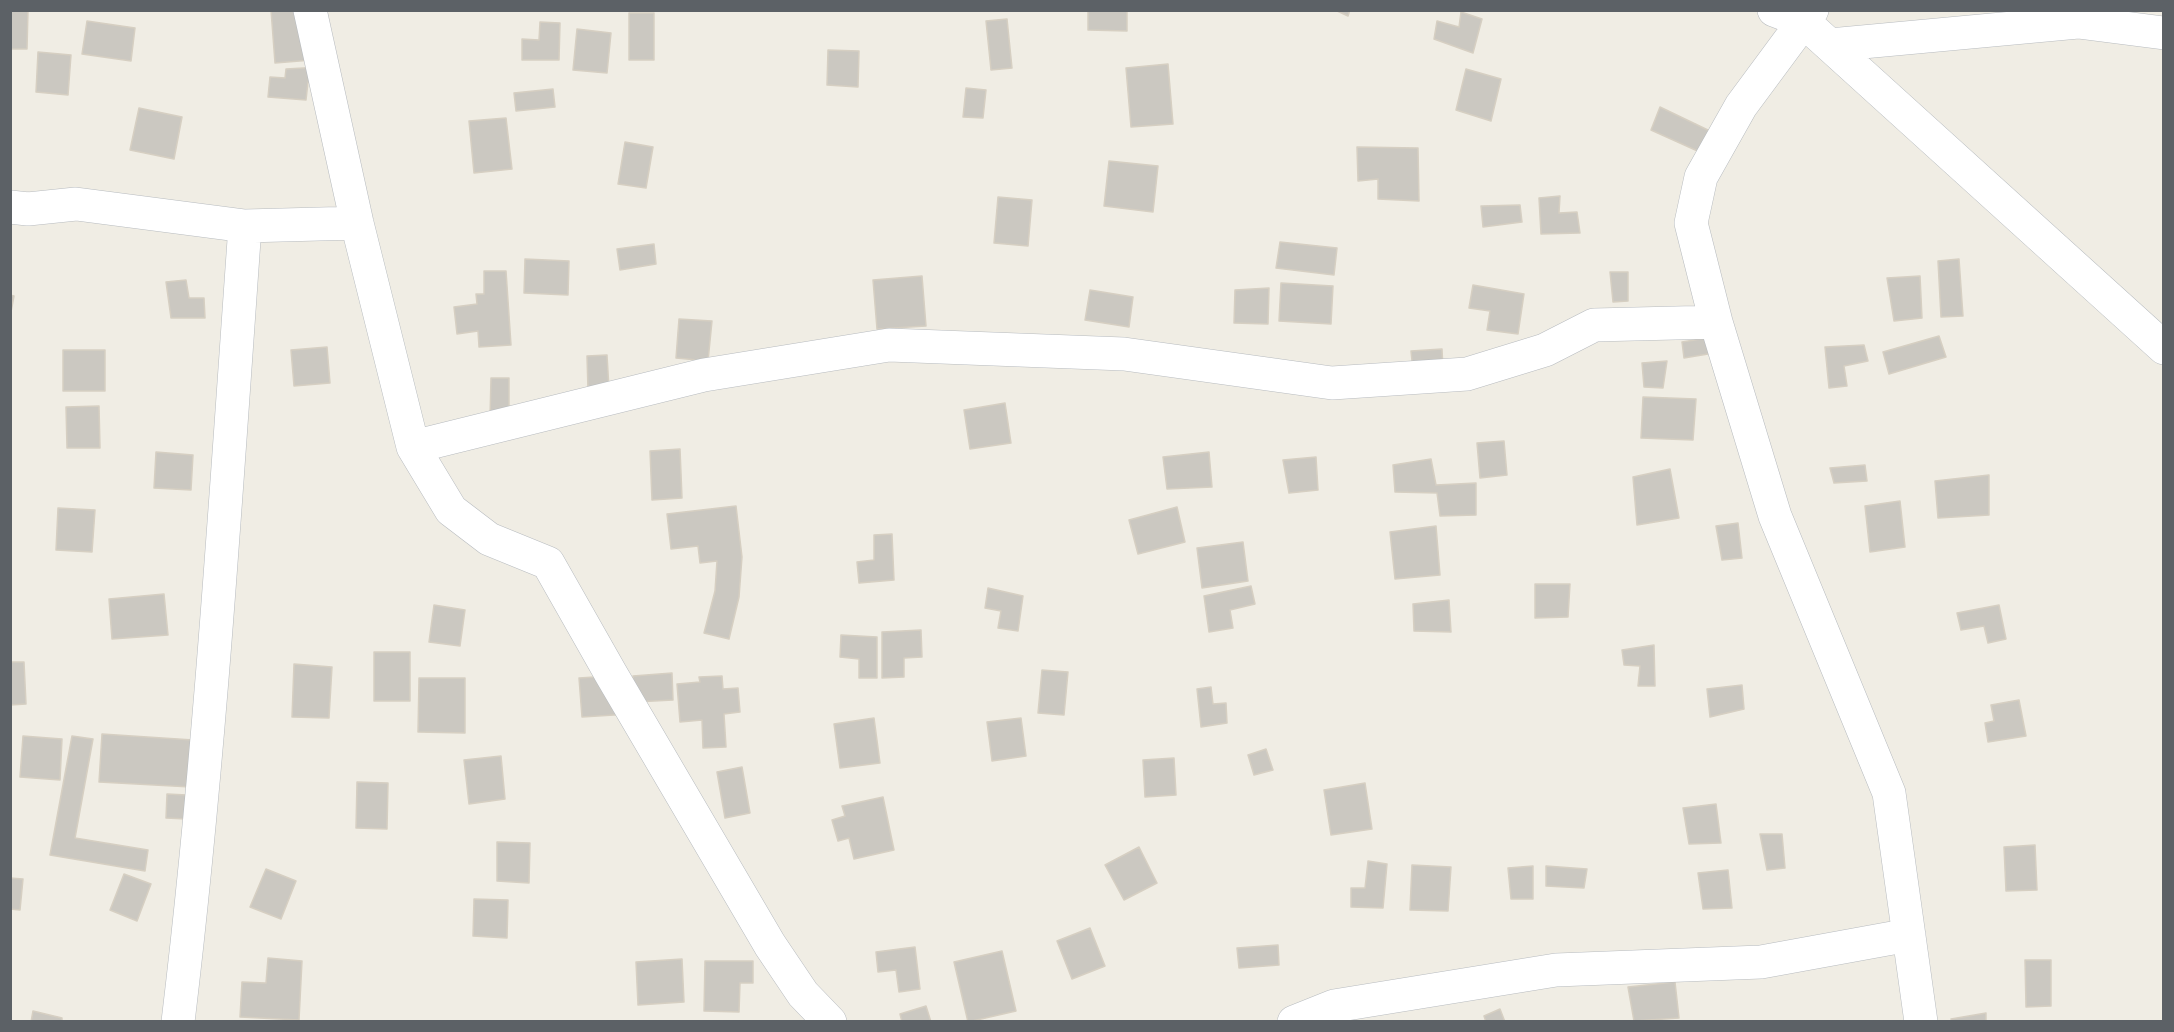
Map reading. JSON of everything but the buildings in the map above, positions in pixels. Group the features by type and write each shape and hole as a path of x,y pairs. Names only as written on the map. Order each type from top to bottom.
{"street":[{"path":"310,10 357,223 413,447 451,510 489,539 548,563 610,674 770,945 803,994 830,1022"},
{"path":"1921,1022 1889,793 1775,516 1716,322 1691,223 1701,177 1796,14 2163,348"},
{"path":"1830,45 2078,22 2163,33"},
{"path":"10,207 28,209 76,204 245,226 357,223"},
{"path":"178,1022 194,891 218,606 245,226"},
{"path":"413,447 704,375 890,345 1124,354 1332,383 1467,374 1545,350 1594,325 1716,322"},
{"path":"1294,1022 1334,1006 1556,969 1761,962 1910,935"}]}
